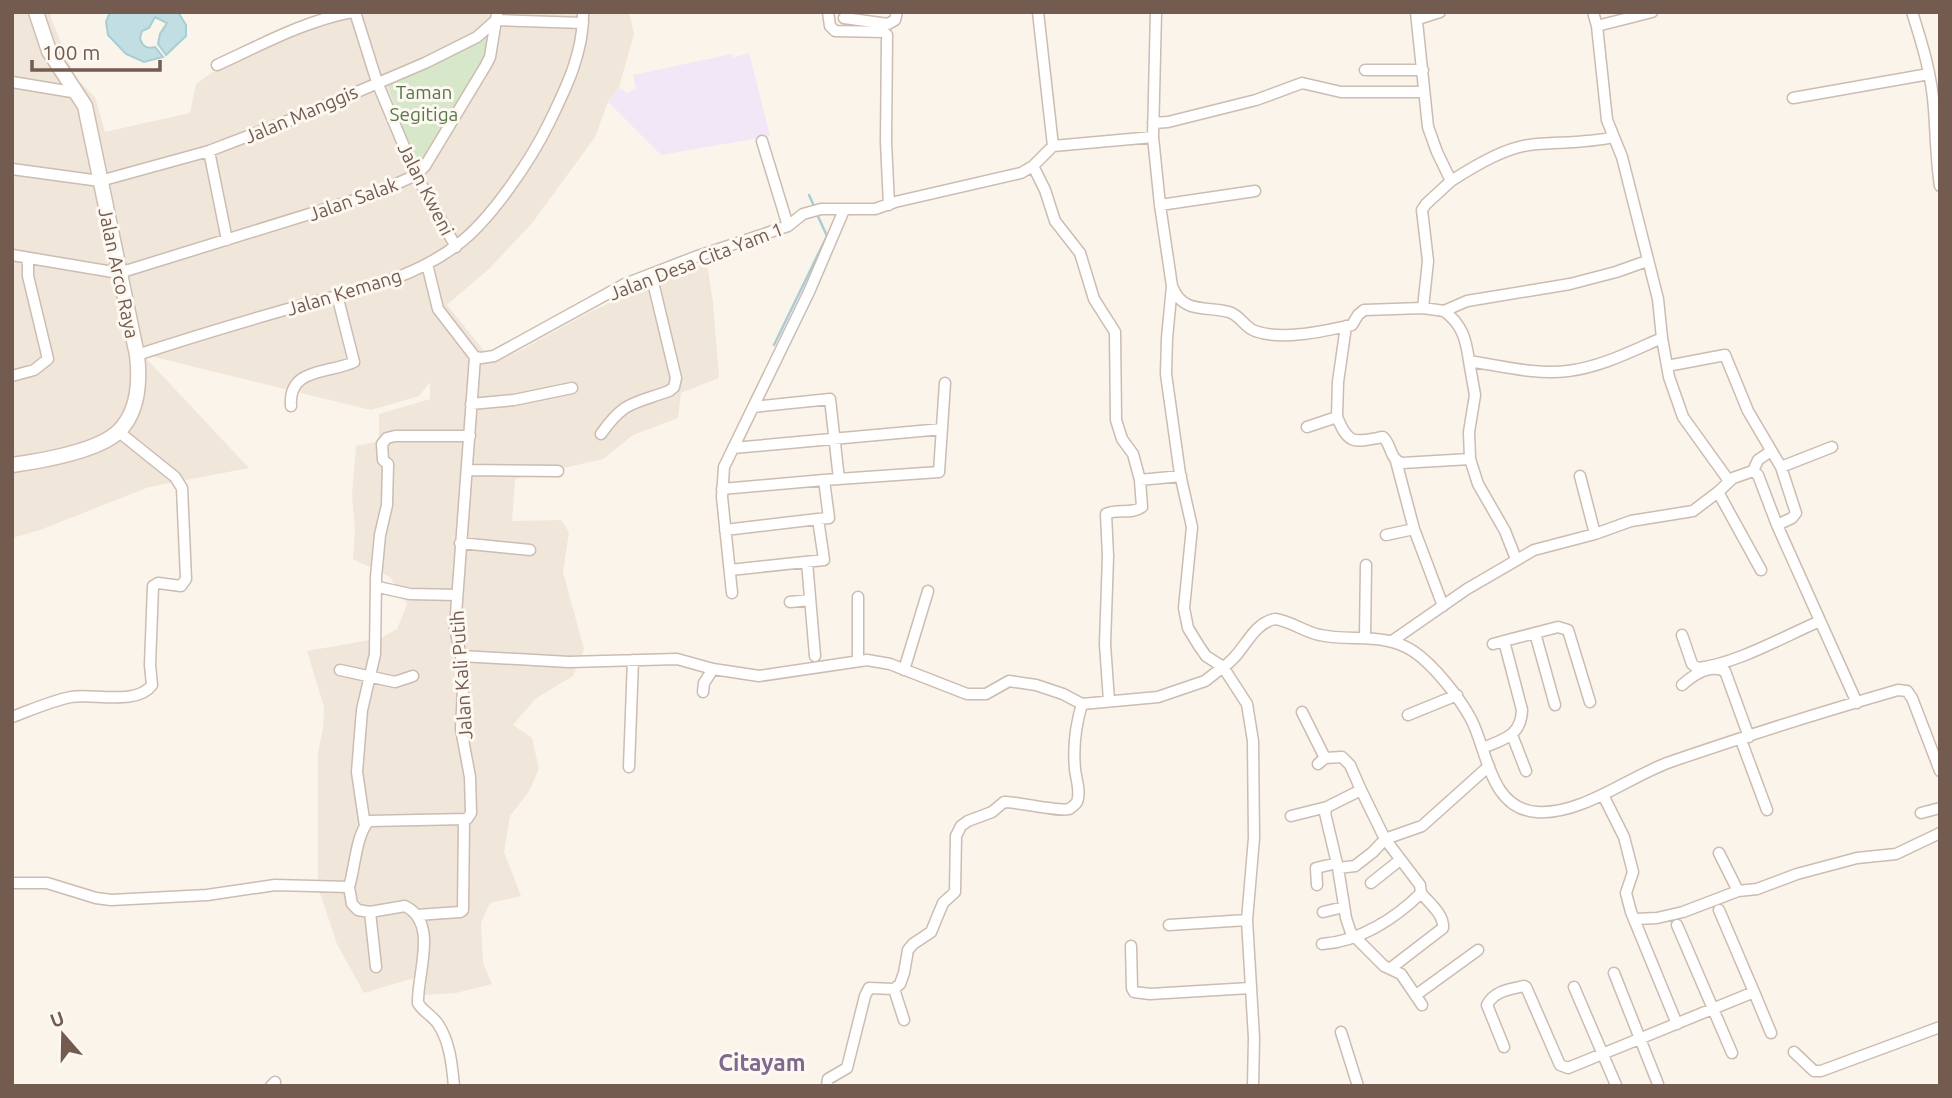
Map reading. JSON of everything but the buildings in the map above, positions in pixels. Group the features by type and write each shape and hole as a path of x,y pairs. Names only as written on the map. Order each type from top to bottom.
{"main road":[{"name":"Jalan Arco Raya","path":"36,12 49,51 85,106 137,355 139,373 135,405 119,432"},
{"path":"12,465 92,446 119,432"}],"street":[{"path":"218,65 305,24 354,12"},
{"name":"Jalan Kweni","path":"354,12 377,82 416,175 456,247"},
{"path":"828,12 830,26 835,31 884,32 887,35 888,205"},
{"path":"844,18 888,24 895,20 897,12"},
{"path":"1038,12 1053,146"},
{"path":"1156,12 1153,130 1160,205 1175,294 1185,304 1229,312 1237,315 1246,327 1285,336 1346,326 1355,323 1364,310 1423,308 1444,311 1456,320 1463,332 1475,395 1469,432 1470,459 1478,484 1505,531 1516,559"},
{"path":"1440,12 1417,16 1428,127 1451,181"},
{"path":"1593,12 1597,26 1607,120 1622,157 1658,299 1667,366 1683,417 1729,481"},
{"path":"1597,26 1652,12"},
{"path":"1912,12 1937,101 1936,156 1940,186"},
{"name":"Jalan Manggis","path":"100,181 209,151 303,115 477,37 496,16"},
{"name":"Jalan Kemang","path":"137,355 389,281 456,247 474,230 512,184 540,142 570,79 580,42 583,18 496,16"},
{"name":"Jalan Salak","path":"119,273 353,202 416,175 425,166 486,65 490,57 496,16"},
{"path":"1365,70 1423,70"},
{"path":"1793,98 1928,74"},
{"path":"12,82 78,93"},
{"path":"732,593 722,489 724,467 809,292 844,210 870,210 1021,173 1033,166 1053,146 1153,130 1168,122 1261,99 1302,83 1312,83 1341,92 1423,92"},
{"path":"1423,308 1428,261 1423,209 1451,181 1513,149 1538,144 1588,143 1614,137"},
{"path":"762,141 788,226"},
{"path":"209,151 227,240"},
{"path":"1033,166 1045,190 1050,212 1080,253 1094,299 1115,332 1116,420 1122,439 1133,454 1140,480 1142,507 1136,511 1106,514 1108,556 1105,644 1109,701"},
{"path":"12,169 100,181"},
{"path":"1160,205 1255,191"},
{"name":"Jalan Desa Cita Yam 1","path":"475,357 490,357 502,353 625,284 788,226 803,214 821,209 844,210"},
{"path":"12,255 119,273"},
{"path":"12,376 34,370 48,359 27,271 28,258"},
{"path":"1444,311 1466,301 1570,284 1647,261"},
{"path":"427,264 438,309 475,357"},
{"path":"601,434 615,414 624,407 674,387 676,378 651,274"},
{"path":"1172,286 1166,374 1181,477 1192,527 1183,598 1185,618 1206,656 1223,667 1243,698 1251,720 1254,838 1247,920 1254,1038 1253,1086"},
{"path":"291,406 291,393 299,381 311,374 354,362 337,295"},
{"path":"1346,326 1336,416 1344,435 1349,439 1386,439 1396,461 1414,529 1443,606"},
{"path":"1469,361 1541,371 1570,371 1591,366 1662,338"},
{"path":"1667,366 1725,355 1748,411 1781,467 1796,513 1777,525"},
{"name":"Jalan Kali Putih","path":"417,915 460,912 463,909 464,820 471,813 471,800 470,770 461,729 464,671 455,628 475,357"},
{"path":"722,489 939,472 945,383"},
{"path":"471,404 514,400 572,388"},
{"path":"753,408 830,400 839,479"},
{"path":"1307,427 1336,416"},
{"path":"733,448 942,429"},
{"path":"12,717 66,698 111,698 145,692 152,685 150,665 153,586 158,583 181,586 186,579 182,488 175,477 119,432"},
{"path":"365,826 357,772 362,710 375,654 378,587 376,577 387,495 388,464 383,460 384,441 395,436 470,436"},
{"path":"1781,467 1832,447"},
{"path":"1753,471 1758,460 1771,451"},
{"path":"1396,461 1421,464 1470,459"},
{"path":"468,470 558,471"},
{"path":"1392,641 1516,559 1534,550 1631,522 1693,510 1729,481 1753,471"},
{"path":"1753,471 1761,481 1777,525 1857,703"},
{"path":"1580,476 1595,534"},
{"path":"1140,480 1181,477"},
{"path":"725,530 829,518 824,480"},
{"path":"1718,492 1761,570"},
{"path":"730,570 824,560 818,519"},
{"path":"1386,535 1414,529"},
{"path":"460,542 530,550"},
{"path":"807,562 815,656"},
{"path":"1366,565 1366,637"},
{"path":"378,587 410,594 457,595"},
{"path":"904,670 928,591"},
{"path":"858,597 858,661"},
{"path":"790,602 810,600"},
{"path":"461,656 547,661 677,659 713,669 759,676 858,661 876,661 967,694 986,694 1009,681 1037,685 1082,704 1167,695 1205,681 1241,652 1259,627 1269,621 1282,620 1321,635 1392,641 1413,651 1457,695 1483,748 1498,790 1512,803 1528,811 1549,812 1603,795 1670,762 1898,690 1906,691 1912,698 1940,771"},
{"path":"1682,635 1692,664 1697,668 1715,665 1755,650 1820,621"},
{"path":"1483,748 1512,735 1522,721 1522,710 1498,643 1558,627 1568,630 1590,702"},
{"path":"1535,632 1555,705"},
{"path":"629,767 633,660"},
{"path":"1682,685 1703,671 1718,668 1726,671 1767,810"},
{"path":"703,692 704,683 713,669"},
{"path":"340,670 395,682 413,676"},
{"path":"1408,715 1457,695"},
{"path":"827,1086 828,1079 847,1068 869,989 894,989 900,984 908,950 931,932 943,903 955,891 956,836 961,826 992,812 1004,802 1029,803 1059,809 1070,808 1076,802 1075,748 1082,704"},
{"path":"1302,712 1322,761 1337,756 1347,760 1385,839 1420,885 1421,893 1443,920 1443,928 1391,968"},
{"path":"1512,735 1526,771"},
{"path":"1318,886 1316,868 1354,866 1361,862 1385,839 1422,826 1489,766"},
{"path":"1291,816 1327,807 1362,790"},
{"path":"1603,795 1624,837 1633,872 1626,893 1634,919 1677,1024"},
{"path":"1327,807 1325,813 1351,933 1379,961 1401,974 1419,1000 1478,950"},
{"path":"1921,813 1940,808"},
{"path":"454,1086 451,1055 443,1033 437,1022 422,1010 418,1003 424,940 417,915 405,906 370,912 356,908 352,904 349,887 361,831 369,821 464,820"},
{"path":"1634,919 1657,918 1683,912 1738,891 1757,889 1797,874 1857,858 1896,854 1940,833"},
{"path":"1719,853 1738,891"},
{"path":"1371,883 1400,860"},
{"path":"12,883 47,883 111,900 207,895 275,885 349,887"},
{"path":"1322,944 1340,943 1356,937 1407,906 1421,893"},
{"path":"1323,912 1344,907"},
{"path":"1719,910 1771,1033"},
{"path":"370,912 376,967"},
{"path":"1169,925 1247,920"},
{"path":"1677,925 1731,1053"},
{"path":"1131,946 1134,992 1250,989"},
{"path":"1614,974 1658,1084"},
{"path":"1504,1047 1488,1004 1494,996 1524,986 1530,993 1561,1067 1569,1068 1754,992"},
{"path":"1574,987 1616,1085"},
{"path":"894,989 904,1020"},
{"path":"1794,1052 1814,1071 1821,1071 1940,1027"},
{"path":"1341,1032 1359,1086"}],"shaded area":[{"path":"12,12 51,12 75,77 95,97 105,132 190,113 196,84 233,58 342,12 629,12 634,34 619,87 608,102 595,137 533,222 490,268 447,305 489,357 476,362 477,365 494,362 590,312 651,284 707,263 719,378 681,393 678,418 633,435 603,459 515,479 512,521 561,520 569,532 563,572 584,649 573,676 535,699 513,725 532,738 539,769 529,791 510,816 504,852 521,896 490,903 481,923 483,963 492,984 456,993 425,995 420,976 364,993 337,944 318,887 318,753 324,707 307,651 381,638 397,629 407,604 390,577 353,559 355,530 352,495 356,446 379,441 379,414 430,399 430,382 419,396 371,410 142,354 249,468 149,487 40,530 12,538"},
{"path":"749,53 770,136 661,155 608,102 619,87 627,93 636,88 633,75 732,54 733,58"}],"green space":[{"name":"Taman Segitiga","path":"489,35 488,60 418,166 387,83 423,70"}],"water":[{"path":"110,12 178,12 186,25 186,36 166,55 158,44 160,34 167,23 155,17 149,28 142,31 140,38 144,45 155,47 163,57 144,62 126,54 108,35 106,22"}],"waterway":[{"path":"809,195 814,206"},
{"path":"774,345 827,236 816,212"}],"district":[{"name":"Citayam","path":"762,1063"}]}
